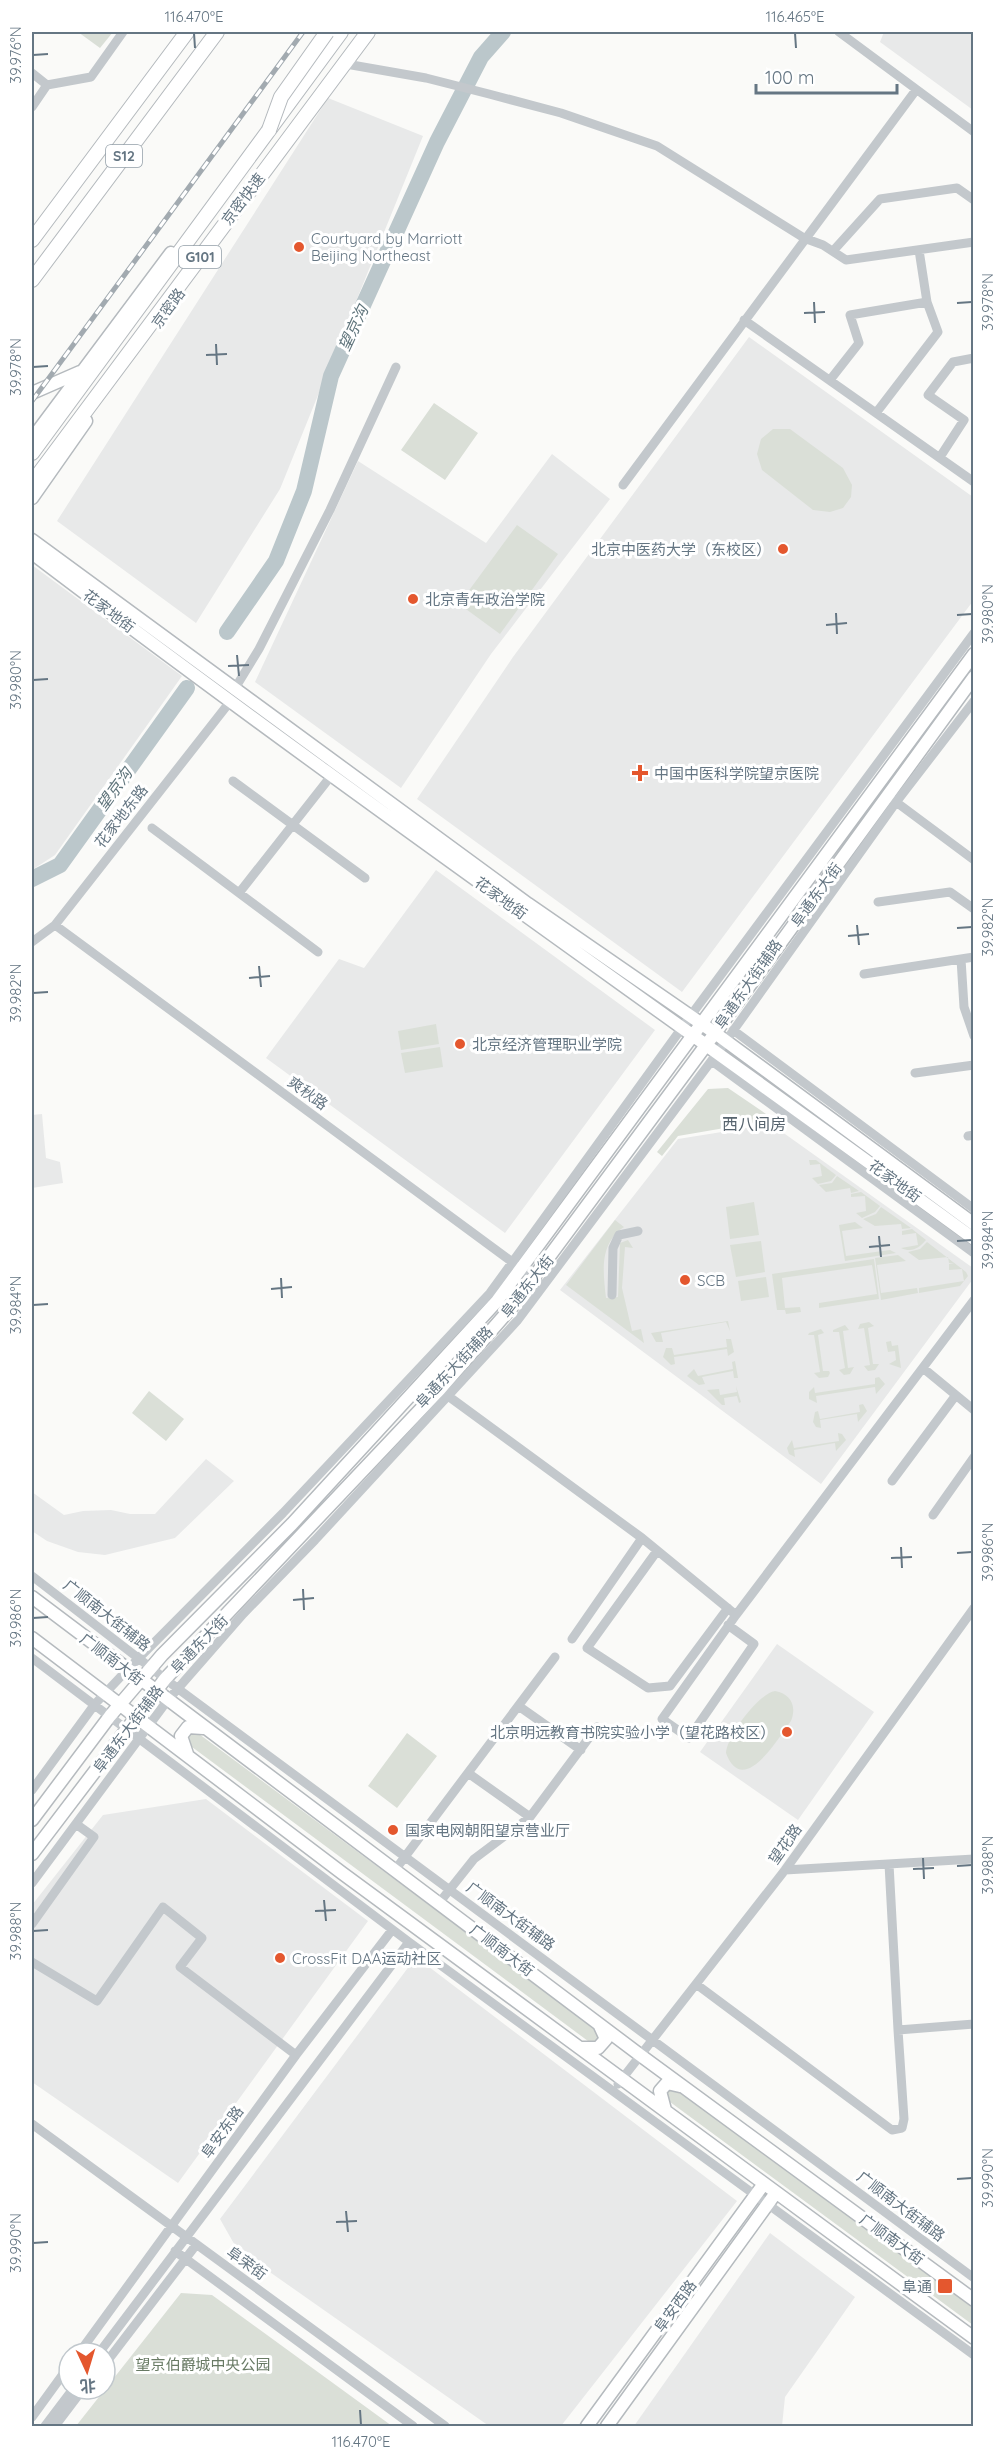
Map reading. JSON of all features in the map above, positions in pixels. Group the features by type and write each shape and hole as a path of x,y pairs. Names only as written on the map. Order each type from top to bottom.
{"highway":[{"name":"S12","path":"32,240 187,32"},
{"name":"S12","path":"32,280 217,32"},
{"path":"269,130 280,97 327,32"},
{"name":"京密快速","path":"32,453 339,32"},
{"name":"京密快速","path":"32,483 369,32"}],"main road":[{"name":"京密路","path":"32,439 81,371 339,32"},
{"name":"京密路","path":"32,498 369,32"},
{"path":"32,393 81,371"},
{"name":"花家地街","path":"32,540 685,1023 693,1036 706,1045 715,1056 974,1239"},
{"name":"花家地街","path":"32,552 229,703 331,776 685,1023 700,1025 716,1033 974,1224"},
{"name":"阜通东大街","path":"32,1820 119,1704 140,1680 278,1539 424,1383 497,1301 516,1265 693,1036 974,654"},
{"name":"阜通东大街","path":"32,1854 154,1691 445,1393 490,1334 539,1282 706,1045 892,799 974,677"},
{"name":"广顺南大街","path":"32,1597 167,1701 640,2055 974,2300"},
{"name":"广顺南大街","path":"32,1638 342,1873 665,2110 759,2190 974,2338"},
{"path":"187,1754 181,1736 188,1726 204,1728"},
{"path":"333,1884 342,1873"},
{"path":"581,2048 598,2048 606,2039 599,2024"},
{"path":"665,2110 660,2091 667,2084 684,2086"},
{"name":"阜安西路","path":"587,2427 759,2190"},
{"name":"阜安西路","path":"607,2427 772,2199"}],"street":[{"path":"32,107 47,85 91,77 123,32"},
{"path":"839,32 974,132"},
{"path":"346,64 441,82 489,94 561,113 657,146 804,238 833,251 846,260 974,242"},
{"path":"32,73 47,85"},
{"path":"624,485 804,238 916,90"},
{"path":"833,251 880,200 957,188 974,200"},
{"path":"876,412 938,332 927,302 919,250"},
{"path":"830,380 859,343 850,315 927,302"},
{"path":"744,320 974,482"},
{"path":"940,457 964,420 928,395 953,362 974,358"},
{"path":"234,690 259,649 330,510 396,367"},
{"name":"阜通东大街辅路","path":"32,1790 95,1704 283,1512 516,1265 685,1023 974,633"},
{"name":"阜通东大街辅路","path":"539,1282 623,1189 892,799 974,700"},
{"name":"花家地东路","path":"32,942 55,925 229,703"},
{"path":"239,893 331,776"},
{"path":"233,781 365,878"},
{"path":"892,799 974,860"},
{"path":"152,828 318,952"},
{"path":"879,902 950,892 974,909"},
{"name":"爽秋路","path":"55,925 539,1282"},
{"path":"864,974 974,957"},
{"path":"961,959 974,1036"},
{"path":"733,1030 974,1209"},
{"path":"715,1056 974,1253"},
{"path":"915,1073 974,1065"},
{"path":"945,1203 974,1198"},
{"path":"612,1295 613,1248 619,1235 638,1231"},
{"path":"728,1625 754,1644 690,1738 662,1719 728,1625 974,1300"},
{"path":"923,1368 974,1410"},
{"path":"445,1393 642,1538 736,1615"},
{"name":"阜通东大街辅路","path":"32,1883 177,1688 445,1393"},
{"path":"892,1481 956,1395"},
{"path":"933,1515 974,1457"},
{"path":"572,1639 642,1538"},
{"path":"657,1551 587,1648 648,1688 670,1686 728,1608"},
{"name":"广顺南大街辅路","path":"32,1576 177,1688 974,2278"},
{"name":"望花路","path":"613,2091 785,1870 974,1608"},
{"path":"395,1870 520,1707 555,1657"},
{"path":"32,1658 140,1737 408,1942 613,2091 759,2190"},
{"path":"520,1707 581,1750"},
{"path":"439,1903 474,1858 530,1817 597,1727"},
{"path":"468,1773 530,1817"},
{"path":"32,1924 94,1837 76,1824"},
{"path":"785,1870 974,1859"},
{"path":"696,1984 892,2130 902,2128 904,2119 889,1864"},
{"path":"32,1962 97,2001 163,1907 202,1938 180,1967 296,2055"},
{"name":"阜安东路","path":"88,2341 296,2055 392,1930"},
{"path":"108,2341 408,1942"},
{"path":"379,1949 388,1952 394,1961"},
{"path":"898,2030 974,2024"},
{"name":"阜荣街","path":"32,2124 445,2427"},
{"path":"772,2199 974,2355"},
{"path":"117,2348 196,2245"},
{"path":"175,2251 413,2427"},
{"path":"32,2417 57,2383"},
{"path":"45,2427 63,2401"},
{"path":"55,2427 74,2401"}],"shaded area":[{"path":"884,32 973,32 973,110 880,42"},
{"path":"328,98 423,136 280,489 196,623 57,521"},
{"path":"749,337 973,497 973,601 682,992 417,799 513,657"},
{"name":"北京青年政治学院","path":"552,454 610,499 491,654 401,788 255,682 358,461 486,543"},
{"path":"32,565 182,676 55,855 32,870"},
{"name":"北京经济管理职业学院","path":"436,870 655,1030 505,1233 266,1058 339,959 364,968"},
{"path":"42,1114 46,1158 60,1162 63,1183 32,1188 32,1115"},
{"path":"771,1124 973,1268 973,1279 821,1484 560,1290 678,1139"},
{"path":"206,1459 234,1481 175,1538 105,1555 78,1552 47,1541 32,1531 32,1492 64,1515 83,1511 111,1510 130,1514 155,1514"},
{"name":"北京明远教育书院实验小学（望花路校区）","path":"777,1644 874,1712 798,1820 700,1752"},
{"path":"206,1799 368,1921 178,2183 32,2082 32,1905 103,1815"},
{"path":"416,1957 737,2201 561,2426 489,2426 237,2249 220,2219"},
{"path":"770,2233 855,2297 785,2397 782,2426 634,2426"}],"green space":[{"path":"78,32 113,32 100,48"},
{"path":"434,403 478,433 445,480 401,450"},
{"path":"773,429 790,429 843,468 852,485 851,497 843,508 830,512 813,510 762,470 757,454 761,439"},
{"path":"517,525 558,554 500,634 459,604"},
{"path":"436,1024 439,1044 401,1050 398,1031"},
{"path":"440,1047 443,1067 405,1073 401,1053"},
{"path":"728,1088 769,1116 766,1121 678,1136 662,1156 657,1152 708,1089"},
{"path":"809,1160 816,1160 836,1175 831,1181 818,1184 812,1178 822,1176 820,1164 810,1165"},
{"path":"837,1176 859,1191 851,1193 850,1188 826,1192 819,1185 832,1183"},
{"path":"861,1192 880,1206 875,1212 862,1218 856,1213 866,1211 865,1196 851,1197 851,1194"},
{"path":"754,1202 759,1235 730,1239 726,1207"},
{"path":"881,1207 911,1228 902,1229 901,1224 875,1226 863,1219 876,1214"},
{"path":"615,1220 624,1227 610,1241 604,1259 606,1298 618,1297 620,1243 628,1240 633,1248 625,1247 622,1288 632,1331 641,1329 644,1343 566,1285"},
{"path":"855,1222 863,1228 842,1231 846,1256 890,1250 896,1253 845,1261 839,1225"},
{"path":"912,1229 926,1240 915,1249 901,1248 918,1245 916,1233 902,1235 902,1231"},
{"path":"761,1241 765,1272 736,1277 730,1245"},
{"path":"927,1242 947,1257 919,1260 908,1252 920,1249"},
{"path":"898,1255 906,1261 877,1265 881,1293 917,1288 918,1293 881,1300 875,1258"},
{"path":"948,1258 966,1272 968,1276 964,1281 962,1269 949,1270 949,1264 954,1263 949,1263"},
{"path":"874,1259 879,1299 819,1308 819,1303 877,1294 872,1265 782,1278 785,1308 800,1307 801,1312 786,1314 785,1310 777,1310 772,1274"},
{"path":"766,1277 769,1297 741,1301 738,1281"},
{"path":"964,1281 960,1286 919,1293 919,1288"},
{"path":"728,1321 730,1331 726,1322 661,1333 663,1342 656,1342 651,1333"},
{"path":"869,1322 874,1326 868,1328 873,1364 879,1364 875,1370 868,1371 864,1366 870,1365 864,1328 858,1329 860,1324"},
{"path":"845,1325 849,1330 843,1331 848,1368 854,1367 850,1374 844,1375 839,1370 845,1368 839,1332 833,1332 833,1330"},
{"path":"821,1329 824,1333 818,1335 823,1371 830,1373 828,1377 819,1378 814,1373 820,1372 814,1335 808,1335"},
{"path":"726,1339 731,1339 734,1352 728,1356 727,1349 674,1357 675,1364 671,1365 663,1357 666,1348 672,1348 674,1355 727,1347"},
{"path":"891,1341 892,1346 898,1345 901,1368 889,1364 896,1360 895,1351 888,1352 886,1342"},
{"path":"735,1361 738,1378 734,1378 733,1371 702,1377 705,1384 699,1385 687,1376 694,1369 698,1376 733,1369 732,1362"},
{"path":"879,1377 885,1384 876,1394 875,1387 816,1396 817,1403 809,1399 809,1392 814,1387 815,1393 875,1384 875,1378"},
{"path":"736,1386 741,1402 739,1403 737,1396 724,1398 725,1405 722,1405 707,1390 719,1389 720,1395 737,1392"},
{"path":"149,1391 184,1419 166,1441 132,1413"},
{"path":"863,1404 867,1411 858,1422 857,1414 820,1420 821,1428 816,1427 813,1422 815,1412 818,1411 820,1419 860,1412 859,1405"},
{"path":"838,1433 842,1434 846,1440 836,1451 835,1443 794,1450 795,1457 789,1454 787,1448 792,1440 794,1448 839,1441"},
{"path":"775,1691 789,1698 793,1706 791,1721 760,1760 742,1770 733,1765 726,1753 728,1746 737,1727 752,1707"},
{"path":"195,1731 600,2032 597,2043 592,2044 188,1744 186,1737"},
{"path":"407,1733 437,1756 397,1808 368,1786"},
{"path":"675,2087 973,2308 973,2325 666,2099 664,2093 669,2088"},
{"name":"望京伯爵城中央公园","path":"181,2293 212,2295 392,2426 76,2426 96,2401 117,2401 117,2374"}],"waterway":[{"name":"望京沟","path":"227,632 276,561 304,491 331,376 437,142 481,57 503,32"},
{"name":"望京沟","path":"32,879 60,865 187,688"}],"railway":[{"path":"32,401 303,32"}],"place":[{"name":"Courtyard by Marriott Beijing Northeast","path":"299,247"},
{"name":"北京中医药大学（东校区）","path":"783,549"},
{"name":"北京青年政治学院","path":"413,599"},
{"name":"中国中医科学院望京医院","path":"640,773"},
{"name":"北京经济管理职业学院","path":"460,1044"},
{"name":"SCB","path":"685,1280"},
{"name":"北京明远教育书院实验小学（望花路校区）","path":"787,1732"},
{"name":"国家电网朝阳望京营业厅","path":"393,1830"},
{"name":"CrossFit DAA运动社区","path":"280,1958"},
{"name":"阜通","path":"945,2286"}],"district":[{"name":"西八间房","path":"754,1124"}]}
